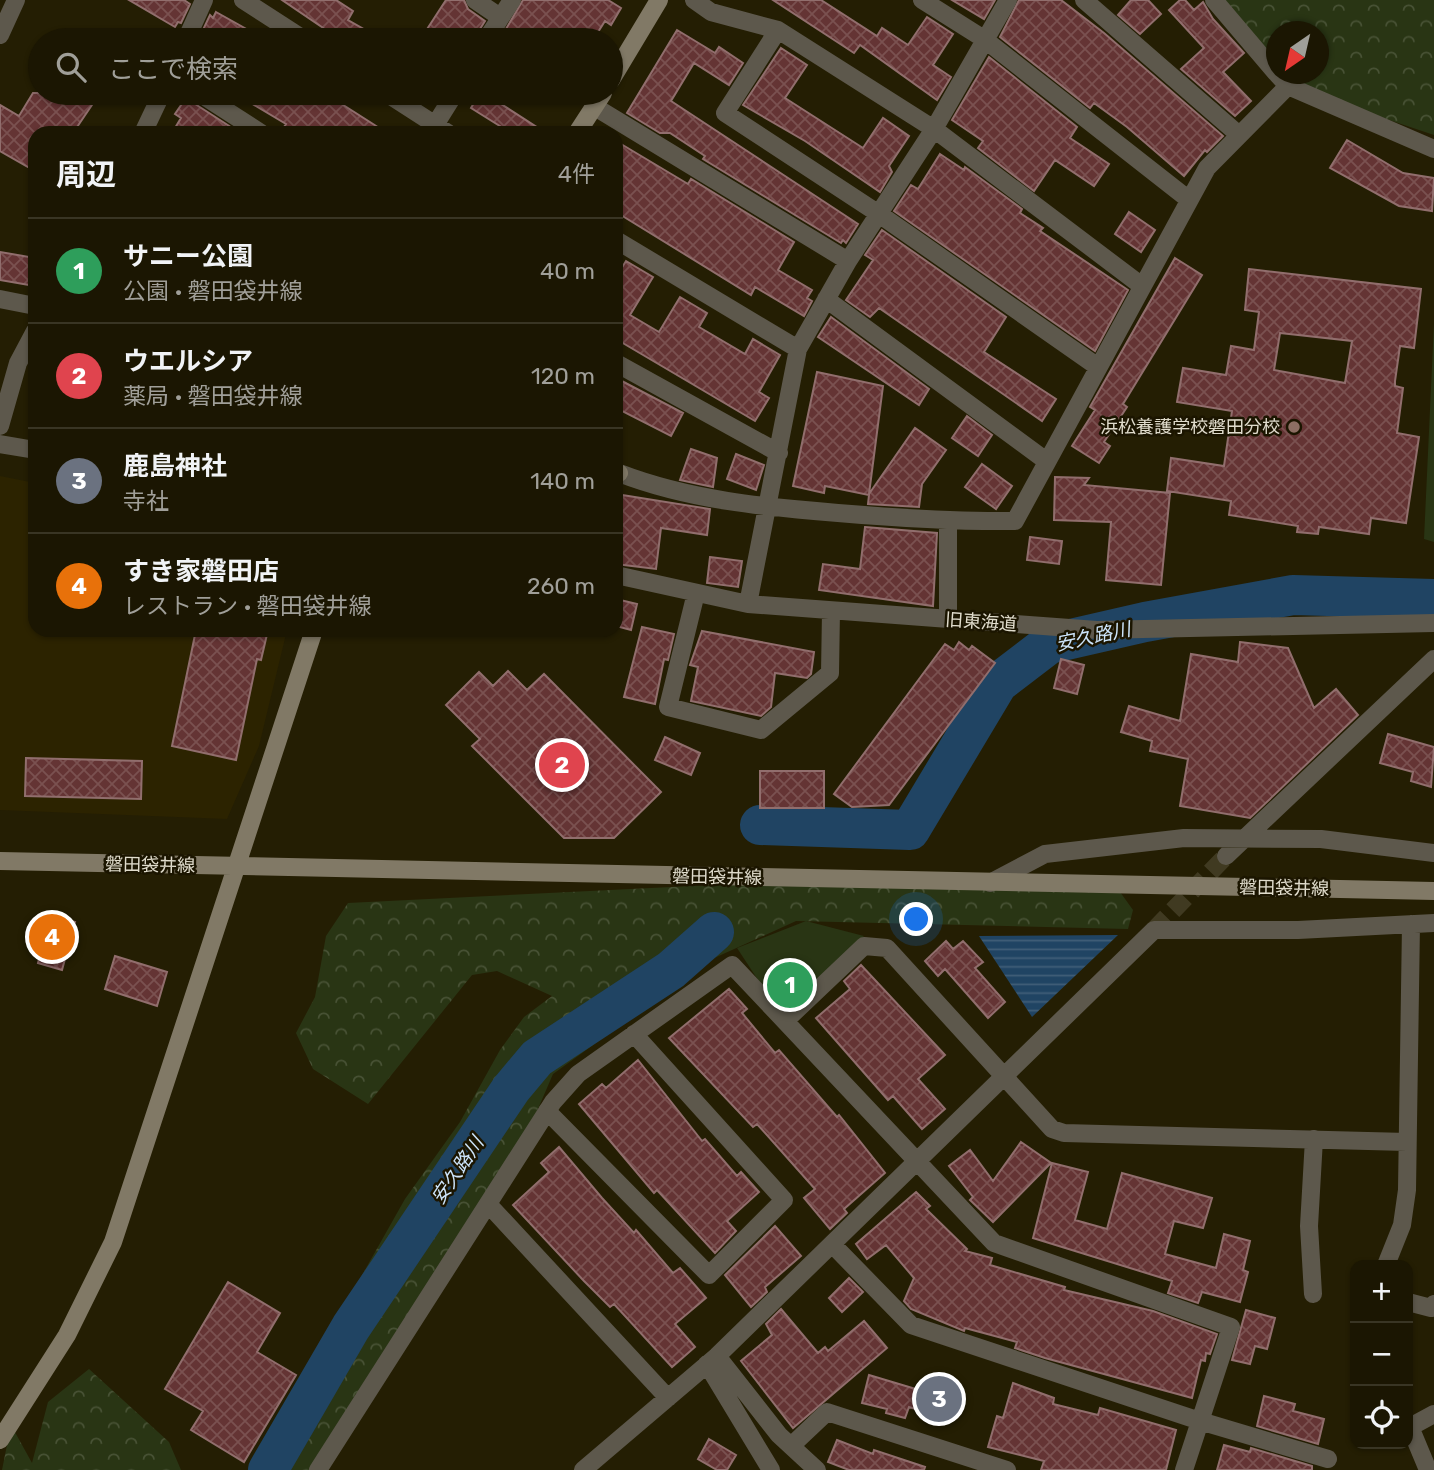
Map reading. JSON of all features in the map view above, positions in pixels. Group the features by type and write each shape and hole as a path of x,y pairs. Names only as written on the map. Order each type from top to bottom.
{"main road":[{"path":"623,60 659,0"},
{"path":"582,126 596,105"},
{"path":"0,1440 67,1335 113,1242 312,637"},
{"name":"磐田袋井線","path":"0,861 1434,891"}],"street":[{"path":"0,35 16,0"},
{"path":"191,28 204,0"},
{"path":"243,0 286,28"},
{"path":"475,0 500,17"},
{"path":"493,28 512,0"},
{"path":"694,0 711,12 778,30 934,129 1142,286"},
{"path":"922,0 984,40 1188,199"},
{"path":"748,604 769,508 798,349 848,261 934,129 1008,0"},
{"path":"1084,0 1238,134"},
{"path":"1214,0 1266,61"},
{"path":"778,30 725,113 879,214 1098,367"},
{"path":"623,474 662,489 769,508 948,522 1015,521 1045,460 1188,199 1207,168 1238,134 1276,84"},
{"path":"1294,84 1434,149"},
{"path":"146,126 156,105"},
{"path":"218,105 250,126"},
{"path":"403,105 432,126"},
{"path":"440,126 449,105"},
{"path":"607,105 848,261"},
{"path":"623,244 798,349"},
{"path":"0,299 28,305"},
{"path":"826,299 1045,460"},
{"path":"0,426 18,363 28,344"},
{"path":"623,367 779,453"},
{"path":"0,444 28,449"},
{"path":"948,522 948,620"},
{"name":"旧東海道","path":"623,577 748,604 1097,630 1434,623"},
{"path":"696,593 668,707 761,730 830,673 831,611"},
{"path":"1226,856 1434,659"},
{"path":"990,883 1045,854 1184,838 1321,839 1434,853"},
{"path":"583,1470 712,1360 1154,930 1298,930 1434,923"},
{"path":"1388,1260 1402,1225 1407,1190 1411,924"},
{"path":"785,1021 864,946 887,947 1052,1129 1064,1133 1407,1142"},
{"path":"318,1470 547,1111 578,1074 732,965 994,1243 1231,1327 1184,1470"},
{"path":"547,1111 709,1275 784,1200 634,1034"},
{"path":"1313,1294 1309,1226 1314,1139"},
{"path":"488,1204 668,1398"},
{"path":"832,1244 911,1325 1200,1421 1328,1459"},
{"path":"1413,1303 1432,1308 1434,1304"},
{"path":"712,1360 779,1435 817,1470"},
{"path":"712,1360 771,1470"},
{"path":"791,1446 827,1412 1007,1470"},
{"path":"1413,1423 1434,1414"},
{"path":"1413,1434 1428,1470"}],"shaded area":[{"path":"0,476 28,482 28,637 285,637 259,746 227,819 0,810"}],"green space":[{"path":"1214,0 1434,0 1434,135 1288,86 1286,84 1329,84 1329,21 1266,21 1266,61"},
{"path":"1434,323 1434,542 1424,539"},
{"path":"833,879 1115,885 1133,910 1128,929 796,921 712,959 553,1074 515,1162 318,1470 252,1470 405,1199 460,1122 500,1050 524,1017 552,996 497,971 472,975 368,1104 313,1069 296,1033 315,997 326,936 348,903"},
{"path":"806,921 864,936 785,1021 737,948"},
{"path":"89,1369 169,1442 181,1470 2,1470 11,1425 32,1463 48,1402"}],"water":[{"path":"1118,935 1032,1017 979,936"}],"building":[{"path":"129,0 184,0 190,4 181,23 178,22 175,27"},
{"path":"282,0 336,0 353,11 348,20 362,28 323,28"},
{"path":"446,0 464,0 468,9 485,21 481,28 428,28"},
{"path":"523,0 608,0 621,8 611,25 605,21 601,28 507,28"},
{"path":"773,0 821,0 877,36 882,28 908,45 927,17 953,34 933,65 951,77 937,100 860,45 854,53"},
{"path":"952,0 995,0 984,19"},
{"path":"1019,0 1061,0 1104,33 1223,136 1207,152 1205,150 1184,176 1127,127 1094,103 1090,108 1000,37"},
{"path":"1131,0 1148,0 1161,14 1140,34 1118,15"},
{"path":"1180,0 1185,0 1194,10 1203,2 1213,19 1244,53 1223,72 1251,101 1235,116 1181,69 1204,48 1169,10"},
{"path":"216,12 245,28 204,28 210,15 213,18"},
{"path":"677,30 715,53 719,47 743,63 729,85 694,63 671,101 858,224 846,243 843,240 841,243 703,159 705,156 670,133 660,133 627,113"},
{"path":"781,48 807,65 785,98 863,148 883,118 909,136 889,166 892,172 880,192 805,141 743,105"},
{"path":"989,57 1077,127 1070,138 1109,164 1094,186 1055,160 1034,191 978,148 983,141 952,120"},
{"path":"28,101 28,105 92,105 78,126 28,126 28,167 0,151 0,105 19,116"},
{"path":"181,105 197,105 229,126 176,126 181,118 175,114"},
{"path":"254,105 343,105 376,126 285,126 286,124"},
{"path":"473,105 503,105 535,126 500,126 471,108"},
{"path":"1347,140 1403,173 1434,178 1432,211 1399,206 1330,168"},
{"path":"623,145 688,184 691,179 794,242 778,270 812,290 807,298 812,301 804,316 755,287 751,295 623,216"},
{"path":"940,154 964,170 965,167 1022,209 1020,213 1043,228 1040,231 1128,290 1095,351 894,211 911,185 918,189"},
{"path":"1129,212 1155,230 1141,252 1115,234"},
{"path":"882,230 1006,317 984,352 1056,399 1042,421 879,308 870,317 846,300 873,260 865,255"},
{"path":"0,252 28,257 28,285 0,280"},
{"path":"1175,258 1202,275 1123,404 1127,407 1104,442 1110,446 1099,463 1072,446 1095,410 1090,407"},
{"path":"626,261 653,277 630,315 659,332 680,297 707,313 699,327 745,354 753,339 780,355 759,392 769,398 755,421 623,343 623,266"},
{"path":"1249,269 1421,289 1414,348 1400,346 1395,381 1395,386 1403,388 1397,433 1419,437 1406,523 1371,518 1369,534 1319,527 1318,534 1297,532 1298,526 1229,515 1231,501 1167,491 1171,458 1224,466 1232,411 1177,402 1183,368 1226,375 1231,346 1254,350 1259,312 1245,310","holes":["1280,333 1352,341 1345,383 1274,370"]},
{"path":"831,317 929,389 919,405 818,337"},
{"path":"817,372 883,386 869,494 915,428 946,450 922,484 919,507 868,504 869,495 825,486 824,493 793,486"},
{"path":"623,382 683,413 671,436 623,412"},
{"path":"967,416 992,435 978,456 952,438"},
{"path":"691,449 717,458 713,487 680,480"},
{"path":"736,454 764,465 756,490 727,479"},
{"path":"982,464 1012,486 996,509 965,487"},
{"path":"1055,477 1089,478 1084,485 1170,493 1161,585 1106,580 1111,522 1054,520"},
{"path":"623,495 710,509 707,535 661,528 656,569 623,565"},
{"path":"865,527 937,533 933,606 819,590 823,564 860,569"},
{"path":"1030,537 1062,541 1059,564 1027,560"},
{"path":"710,557 742,561 738,587 707,583"},
{"path":"623,601 637,604 631,630 623,628"},
{"path":"642,627 674,634 668,660 664,659 655,704 624,697"},
{"path":"702,631 814,652 811,674 807,678 775,673 771,707 761,716 691,701 698,667 690,665"},
{"path":"195,637 266,637 261,660 257,659 236,760 172,746"},
{"path":"959,642 969,650 972,646 995,663 889,805 852,807 834,794 945,644 954,650"},
{"path":"1240,642 1288,648 1314,708 1336,689 1358,715 1250,818 1180,806 1188,759 1150,751 1152,741 1121,732 1129,706 1180,721 1191,654 1238,662"},
{"path":"1061,659 1084,665 1077,694 1054,688"},
{"path":"508,671 527,690 544,674 661,792 614,838 564,838 472,746 480,739 446,705 479,672 493,686"},
{"path":"1388,734 1434,747 1431,787 1411,781 1413,772 1380,763"},
{"path":"665,737 700,753 691,775 655,760"},
{"path":"26,758 142,761 141,799 25,796"},
{"path":"760,771 824,771 824,808 760,808"},
{"path":"50,915 75,922 62,970 38,963"},
{"path":"946,941 953,949 963,941 983,962 975,968 1005,1002 988,1018 945,969 938,976 925,961"},
{"path":"115,956 167,972 157,1006 105,989"},
{"path":"861,965 945,1055 918,1079 945,1109 922,1129 893,1096 888,1100 816,1018 850,989 844,981"},
{"path":"729,989 747,1009 742,1013 775,1053 779,1050 837,1117 839,1115 885,1173 844,1209 847,1213 830,1229 804,1198 815,1189 757,1124 753,1127 669,1038"},
{"path":"638,1060 702,1141 705,1139 737,1176 741,1172 759,1192 727,1221 736,1231 715,1253 657,1190 654,1193 579,1104 602,1084 606,1088"},
{"path":"1021,1142 1051,1163 993,1222 970,1200 973,1197 949,1166 970,1150 993,1181"},
{"path":"559,1147 634,1233 636,1230 673,1273 680,1268 706,1298 675,1324 695,1347 672,1367 614,1304 610,1307 513,1205 549,1172 541,1163"},
{"path":"1052,1163 1088,1172 1075,1220 1107,1229 1122,1173 1212,1198 1203,1228 1174,1221 1165,1254 1216,1268 1224,1234 1250,1241 1243,1270 1248,1272 1240,1302 1202,1292 1198,1303 1168,1293 1172,1281 1033,1238"},
{"path":"916,1192 930,1206 926,1209 967,1249 965,1251 992,1258 990,1265 1065,1287 1064,1290 1153,1311 1217,1334 1210,1354 1206,1353 1205,1361 1201,1360 1192,1398 1045,1358 1015,1348 1017,1342 965,1328 964,1331 911,1309 904,1301 914,1278 886,1245 867,1259 856,1244"},
{"path":"775,1226 801,1256 765,1287 767,1292 751,1307 725,1275"},
{"path":"849,1278 863,1292 842,1312 829,1298"},
{"path":"228,1282 280,1313 257,1352 296,1375 244,1462 191,1430 203,1411 165,1389"},
{"path":"781,1309 818,1353 825,1347 828,1351 864,1321 887,1348 793,1428 741,1361 772,1335 766,1324"},
{"path":"1246,1310 1275,1318 1267,1349 1255,1346 1250,1364 1232,1360"},
{"path":"869,1375 929,1393 934,1379 955,1386 945,1418 909,1407 905,1418 886,1413 887,1409 862,1403"},
{"path":"1013,1383 1054,1398 1053,1404 1098,1415 1100,1408 1176,1430 1166,1470 1041,1470 1044,1461 988,1447 997,1416 1003,1418"},
{"path":"1264,1396 1295,1404 1293,1411 1324,1419 1318,1444 1257,1426"},
{"path":"709,1439 736,1455 727,1470 717,1470 698,1459"},
{"path":"837,1440 873,1454 874,1450 925,1467 924,1470 849,1470 828,1462"},
{"path":"1224,1445 1250,1452 1251,1448 1312,1466 1312,1470 1217,1470"}],"waterway":[{"name":"安久路川","path":"760,825 910,830 998,683 1049,644 1145,622 1293,595 1434,599"},
{"name":"安久路川","path":"268,1470 351,1327 511,1089 537,1058 671,970 714,932"}],"tunnel":[{"path":"1154,930 1226,856"}],"place":[{"name":"浜松養護学校磐田分校","path":"1294,427"},
{"name":"ウエルシア","path":"562,765"},
{"name":"すき家磐田店","path":"52,937"},
{"name":"サニー公園","path":"790,985"},
{"name":"鹿島神社","path":"939,1399"}]}
